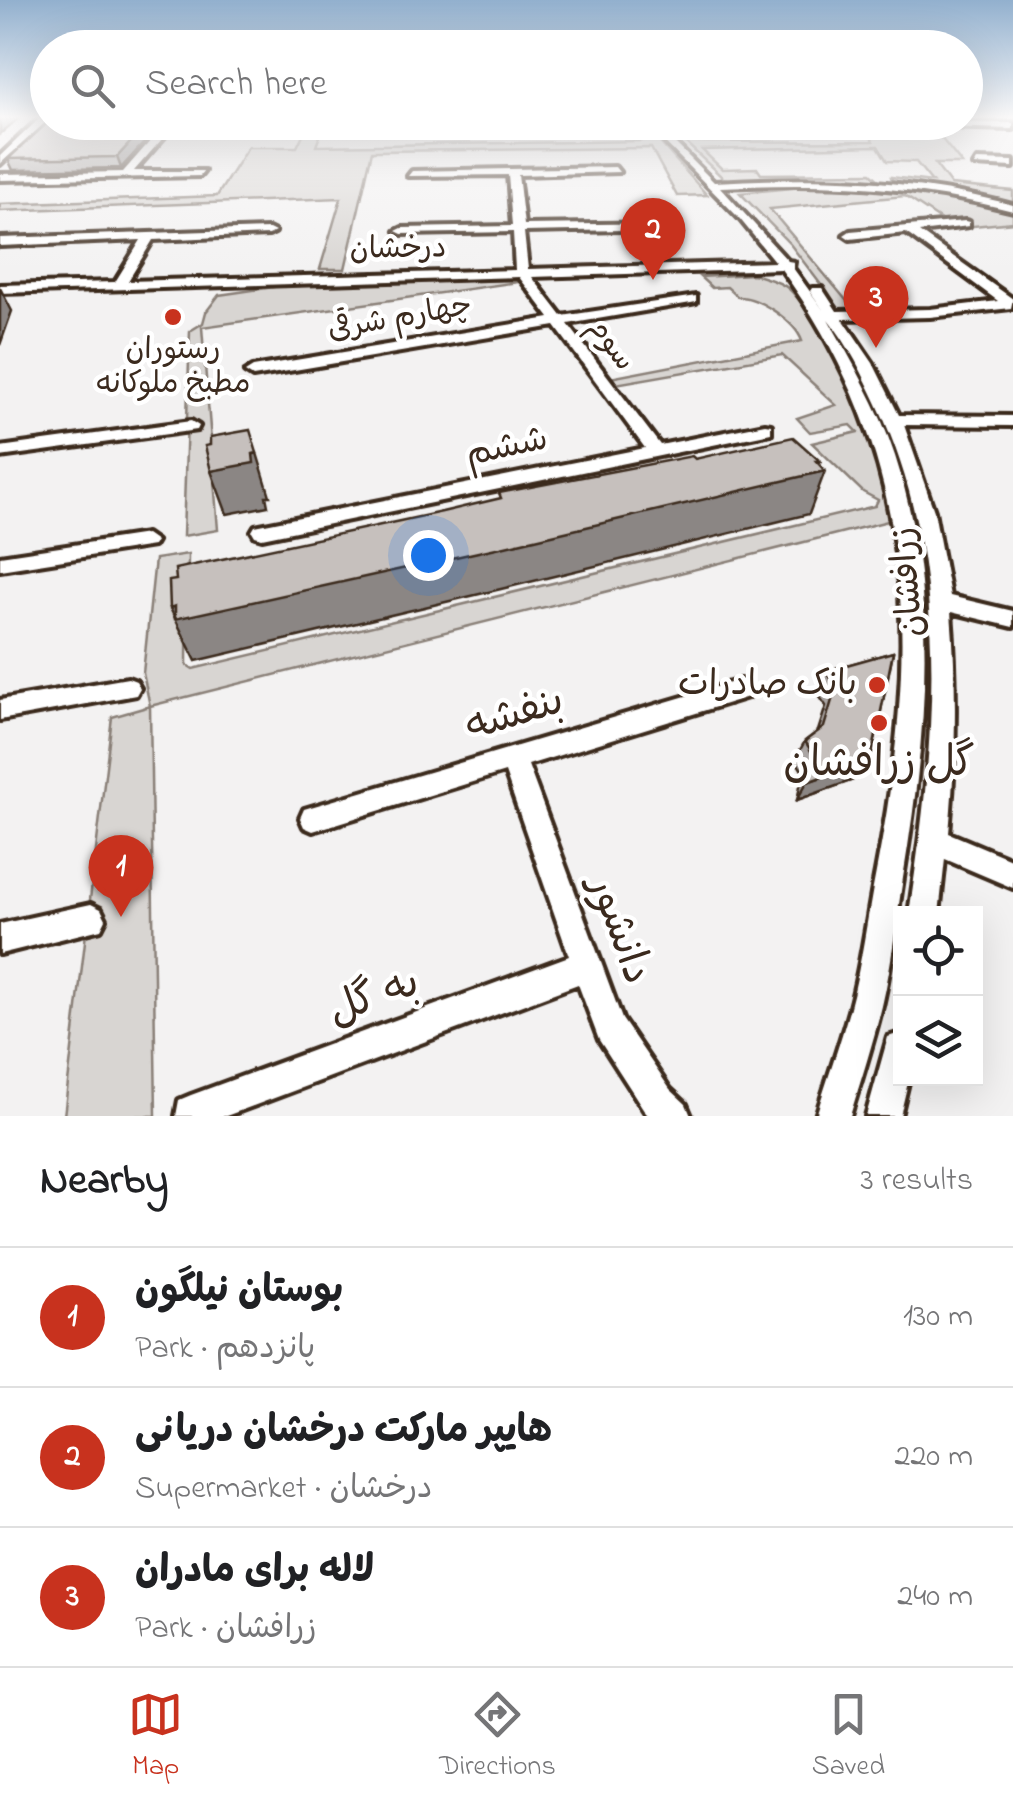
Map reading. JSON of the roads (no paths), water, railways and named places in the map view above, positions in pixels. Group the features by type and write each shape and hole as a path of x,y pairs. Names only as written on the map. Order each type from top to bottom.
{"street":[{"path":"126,174 131,168"},
{"name":"زرافشان","path":"699,168 716,184"},
{"name":"زرافشان","path":"701,168 790,265 868,366 893,420 927,514 943,602 946,695 935,841 925,906"},
{"path":"412,174 615,170"},
{"path":"514,172 522,272"},
{"path":"0,176 200,173"},
{"path":"716,184 816,179 890,181 1013,208"},
{"path":"850,235 965,224"},
{"path":"402,231 672,226"},
{"path":"908,229 1012,303"},
{"path":"0,242 269,232"},
{"path":"121,283 149,236"},
{"name":"درخشان","path":"0,288 790,265"},
{"name":"سوم","path":"522,272 656,451"},
{"name":"چهارم شرقی","path":"253,372 691,299"},
{"path":"827,314 930,313 1012,303"},
{"name":"زرافشان","path":"827,314 882,439 903,510 916,596 916,686 901,827 866,1005 834,1116"},
{"path":"893,420 1013,422"},
{"path":"0,452 191,426"},
{"name":"ششم","path":"262,531 765,429"},
{"path":"0,564 146,541"},
{"path":"943,602 1013,620"},
{"path":"0,710 128,688"},
{"name":"بنفشه","path":"313,818 740,690"},
{"name":"دانشور","path":"512,757 610,1029 658,1101 674,1116"},
{"path":"935,841 1013,874"},
{"path":"0,938 92,919"},
{"name":"به گل","path":"191,1112 587,965"},
{"path":"883,1116 893,1077"}],"place":[{"name":"هایپر مارکت درخشان دریانی","path":"653,280"},
{"name":"رستوران مطبخ ملوکانه","path":"173,317"},
{"name":"لاله برای مادران","path":"876,348"},
{"name":"بانک صادرات","path":"877,685"},
{"name":"گل زرافشان","path":"879,723"},
{"name":"بوستان نیلگون","path":"121,917"}]}
